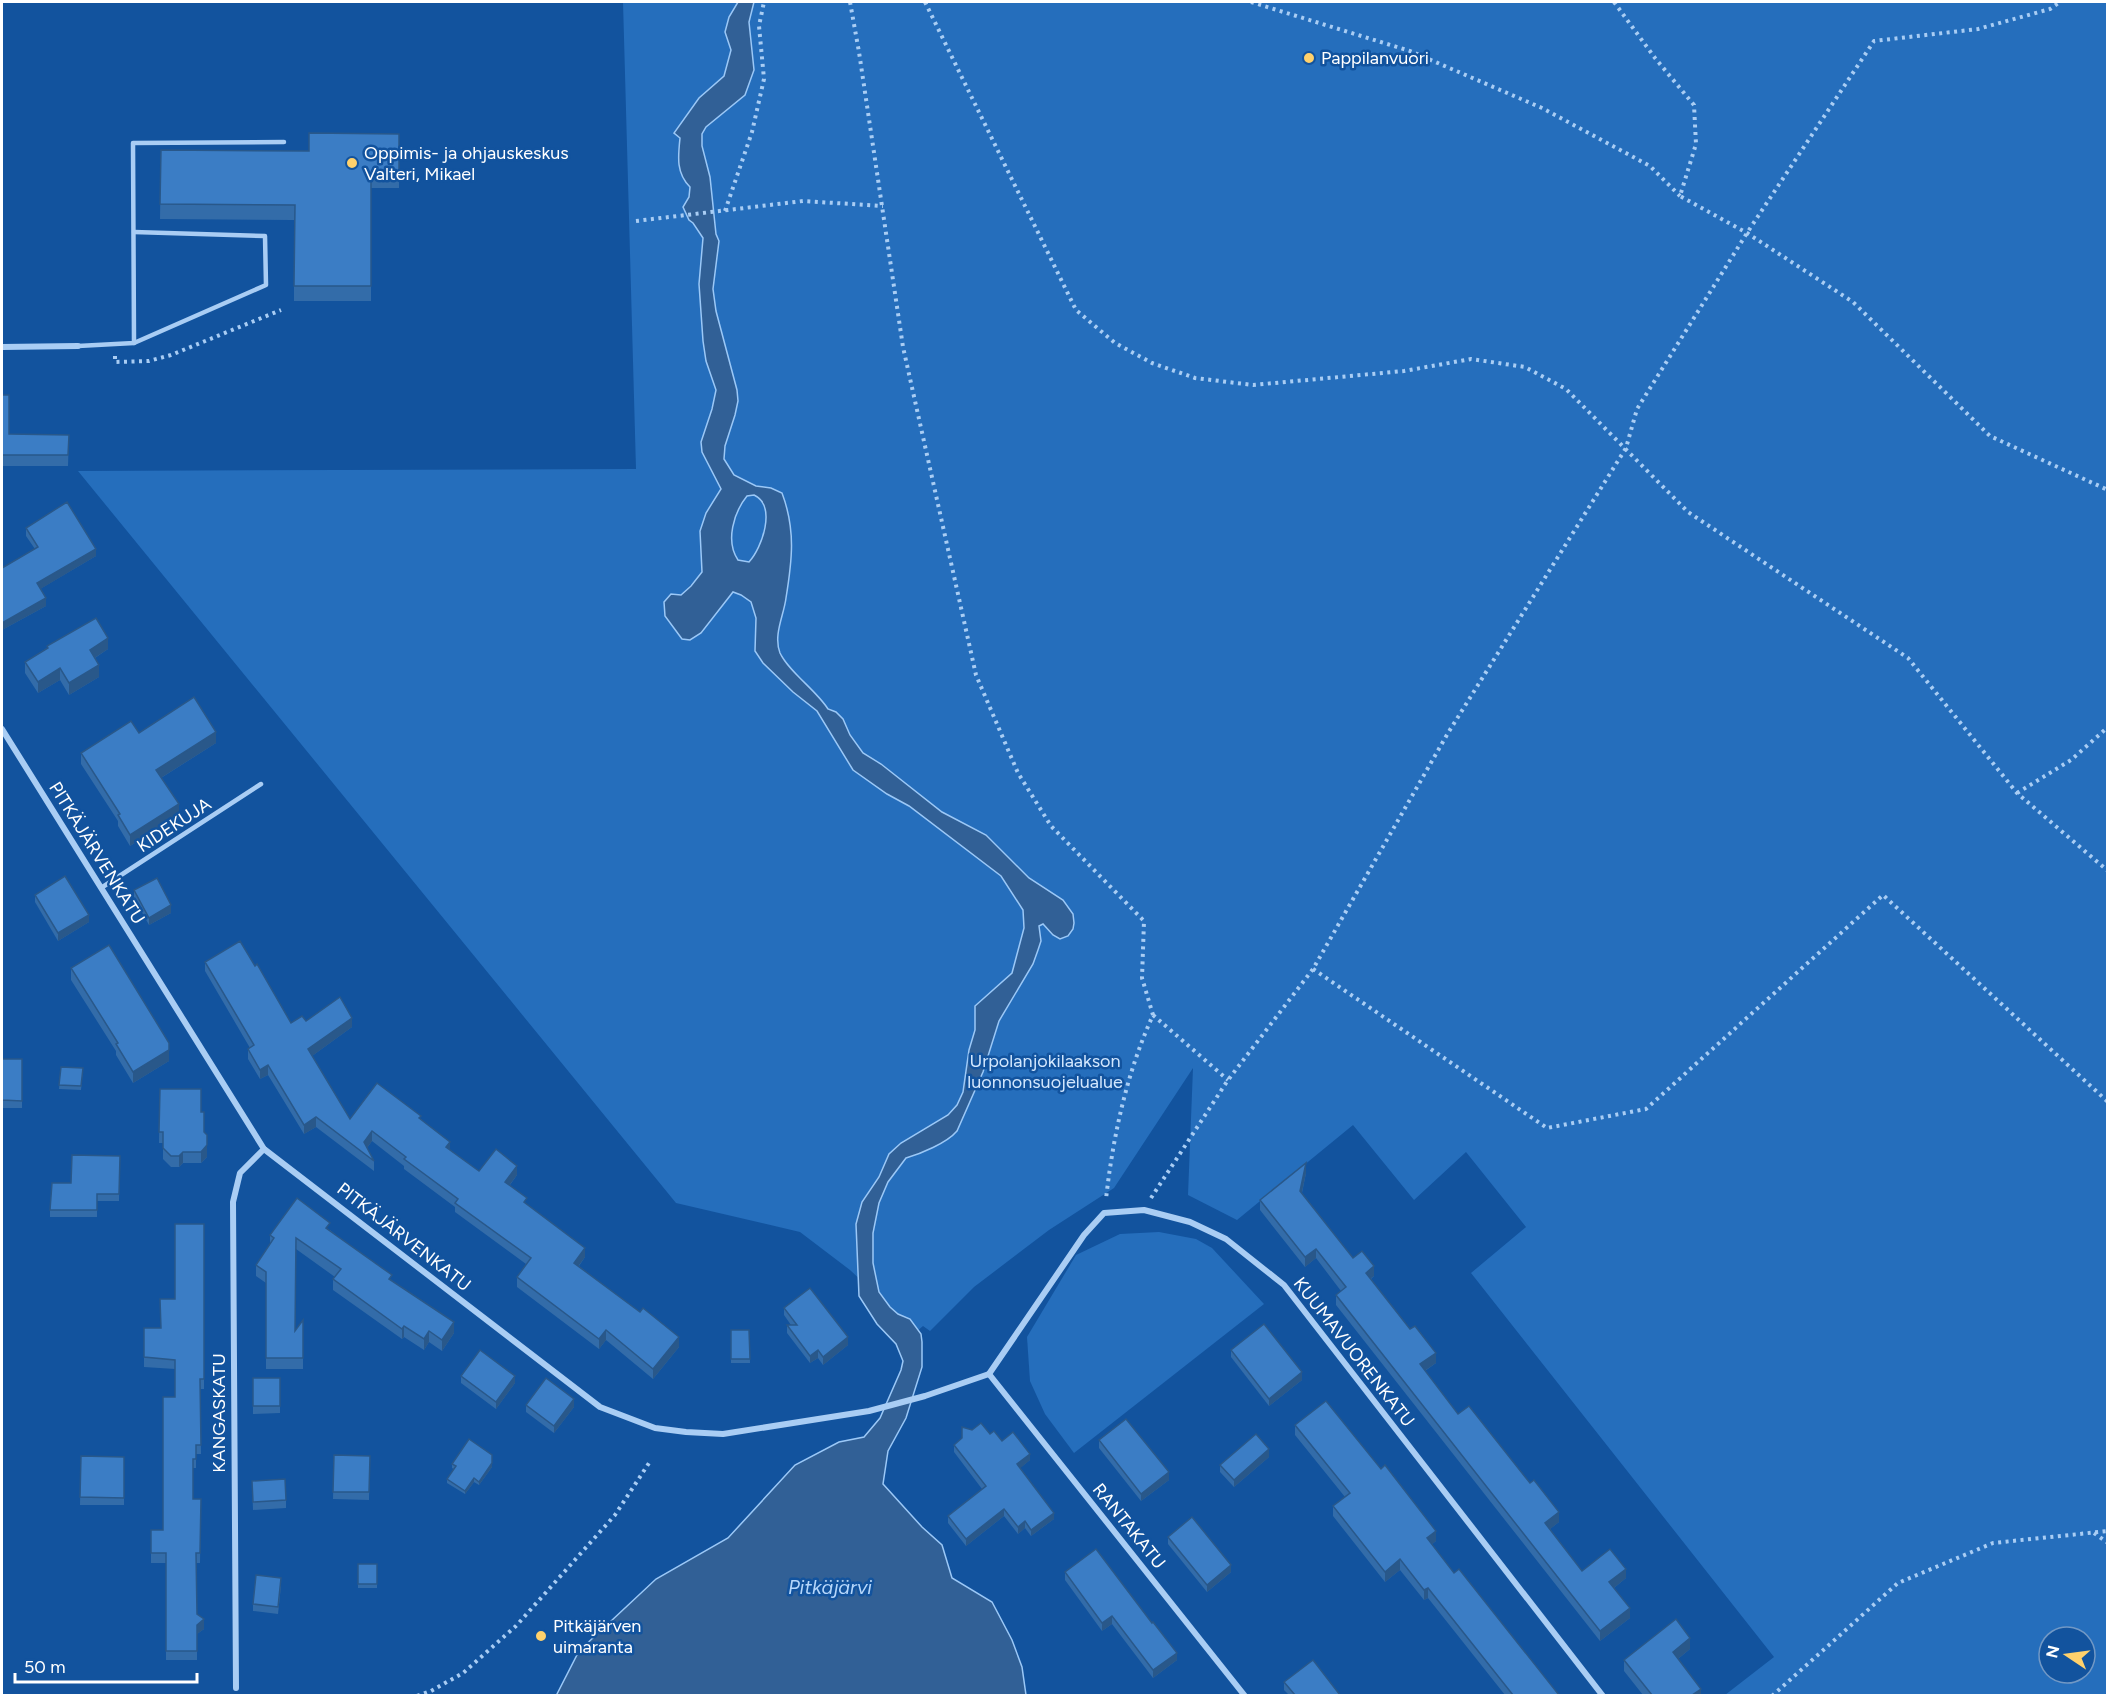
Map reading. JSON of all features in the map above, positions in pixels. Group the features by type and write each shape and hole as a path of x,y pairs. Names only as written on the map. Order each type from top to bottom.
{"street":[{"path":"2,347 78,346"},
{"name":"PITKÄJÄRVENKATU","path":"2,729 264,1149 600,1407 655,1428 723,1434 869,1411 925,1396 989,1374"},
{"name":"KANGASKATU","path":"236,1688 233,1202 240,1173 264,1149"},
{"name":"KUUMAVUORENKATU","path":"1104,1213 1144,1210 1190,1222 1226,1239 1284,1285 1603,1695"},
{"path":"989,1374 1084,1235 1104,1213"},
{"name":"RANTAKATU","path":"989,1374 1245,1695"}],"lane":[{"path":"134,343 133,143 284,142"},
{"path":"78,346 134,343 266,285 265,236 134,232"},
{"name":"KIDEKUJA","path":"101,888 261,784"}],"path":[{"path":"725,211 752,132 764,79 759,26 764,2"},
{"path":"850,2 903,347 976,675 1018,773 1051,826 1144,921 1142,978 1154,1015 1228,1080"},
{"path":"926,2 1076,310 1115,343 1152,363 1195,378 1253,385 1404,372 1471,359 1525,366 1566,388 1689,512 1908,658 2017,793 2108,871"},
{"path":"1251,2 1410,51 1542,108 1650,166 1680,196 1747,233 1852,302 1990,436 2108,490"},
{"path":"1614,2 1655,58 1694,105 1696,144 1680,196"},
{"path":"1144,1210 1228,1080 1313,969 1448,734 1626,448 1637,409 1747,233 1874,41 1978,29 2050,9 2060,2"},
{"path":"636,221 803,201 883,206"},
{"path":"115,344 116,362 149,361 171,355 281,310"},
{"path":"2017,793 2071,760 2108,727"},
{"path":"1313,969 1547,1128 1646,1109 1883,895 2108,1101"},
{"path":"1104,1213 1112,1148 1141,1041 1154,1015"},
{"path":"417,1695 431,1691 463,1673 516,1626 615,1515 649,1463"},
{"path":"1772,1695 1898,1583 1993,1543 2108,1531"},
{"path":"2094,1533 2108,1543"}],"green space":[{"name":"Urpolanjokilaakson luonnonsuojelualue","path":"623,2 2107,2 2107,1695 1725,1695 1774,1657 1471,1273 1526,1227 1466,1152 1414,1200 1353,1125 1237,1220 1188,1195 1193,1068 1114,1188 1049,1230 974,1287 930,1331 923,1326 916,1332 850,1270 800,1232 676,1203 78,471 636,469","holes":["699,576 713,616 707,624 671,594 681,595"]},
{"path":"1159,1232 1196,1239 1212,1248 1264,1304 1074,1453 1045,1414 1030,1381 1027,1337 1076,1255 1120,1234"}],"water":[{"name":"Pitkäjärvi","path":"738,2 754,2 749,22 754,70 745,95 706,127 702,134 702,146 710,177 716,234 719,241 713,289 716,311 738,401 725,446 724,459 734,475 756,486 771,488 782,493 789,520 792,546 785,605 778,632 780,653 828,709 836,712 843,719 850,735 863,753 881,764 942,812 986,835 1029,878 1063,900 1073,914 1073,929 1068,936 1060,939 1043,924 1039,926 1041,941 1033,964 999,1021 983,1072 957,1131 940,1144 906,1158 888,1182 879,1203 873,1233 873,1263 879,1292 898,1314 910,1319 921,1334 922,1342 922,1367 906,1418 888,1451 883,1484 922,1527 942,1545 952,1578 992,1602 1012,1640 1022,1667 1026,1695 556,1696 579,1651 656,1579 728,1538 795,1465 839,1442 864,1437 880,1418 903,1361 896,1344 877,1324 859,1296 856,1224 862,1202 879,1177 889,1154 901,1143 948,1115 957,1105 963,1092 969,1050 975,1030 975,1006 1012,973 1024,928 1023,910 1001,876 909,806 887,794 853,770 817,711 763,663 755,651 756,618 751,602 733,592 701,633 690,640 682,639 665,616 664,602 671,594 681,595 702,572 700,531 706,513 721,489 702,452 701,442 716,390 706,361 703,341 699,284 703,238 689,220 683,207 689,197 690,187 680,170 680,138 674,133 699,98 724,76 731,50 725,32 729,17","holes":["754,495 761,500 766,517 762,538 749,562 738,560 732,544 733,527 738,510 747,496"]}],"building":[{"path":"309,133 399,134 399,173 371,173 371,286 294,286 295,205 160,204 161,150 309,151"},
{"path":"2,395 9,395 9,434 69,435 68,455 2,455"},
{"path":"67,502 96,549 37,583 46,598 2,623 2,568 38,547 26,528"},
{"path":"96,618 108,638 90,650 99,665 69,683 60,668 38,682 25,662 48,648 47,646"},
{"path":"194,697 216,732 156,770 179,804 130,835 118,815 120,814 81,753 131,721 139,733"},
{"path":"65,876 89,915 58,933 35,895"},
{"path":"157,878 171,905 149,918 134,890"},
{"path":"240,941 255,966 257,964 291,1023 302,1016 306,1021 340,997 352,1018 308,1049 350,1119 377,1083 421,1116 419,1118 450,1142 446,1147 479,1171 496,1149 517,1166 505,1182 527,1198 524,1202 585,1248 574,1263 640,1312 643,1308 679,1337 653,1369 606,1330 599,1339 517,1277 531,1258 455,1203 458,1199 404,1159 406,1157 372,1131 364,1142 374,1161 316,1117 304,1125 268,1065 260,1070 248,1049 254,1045 205,962"},
{"path":"109,945 169,1043 169,1050 133,1072 116,1044 118,1043 71,968"},
{"path":"2,1059 22,1059 22,1101 2,1100"},
{"path":"61,1067 83,1068 81,1086 59,1085"},
{"path":"160,1089 201,1089 201,1112 204,1112 204,1132 207,1135 207,1145 201,1152 183,1152 179,1156 171,1156 163,1148 163,1132 159,1132"},
{"path":"72,1155 120,1156 119,1194 97,1194 97,1210 50,1210 52,1183 71,1183"},
{"path":"1306,1163 1300,1191 1353,1258 1362,1251 1374,1266 1366,1273 1410,1329 1415,1326 1436,1353 1420,1364 1458,1414 1469,1406 1530,1483 1534,1480 1559,1512 1545,1523 1582,1571 1610,1549 1626,1569 1609,1582 1630,1608 1600,1631 1336,1295 1346,1287 1316,1249 1305,1257 1260,1200"},
{"path":"297,1198 330,1223 326,1228 392,1275 389,1279 454,1322 442,1340 429,1331 424,1339 404,1326 402,1329 333,1279 341,1269 296,1238 295,1331 303,1320 303,1358 266,1358 266,1272 256,1265 274,1238 270,1235"},
{"path":"175,1224 204,1224 204,1379 200,1379 201,1445 196,1445 196,1459 193,1459 193,1499 201,1499 200,1553 196,1553 197,1614 204,1619 197,1625 197,1651 166,1651 166,1553 151,1553 151,1530 163,1530 163,1397 175,1397 175,1360 144,1357 144,1328 161,1328 160,1299 175,1299"},
{"path":"810,1288 848,1337 823,1357 818,1350 810,1356 787,1325 797,1325 784,1308"},
{"path":"1264,1324 1302,1372 1269,1399 1231,1350"},
{"path":"731,1330 749,1330 750,1359 731,1359"},
{"path":"480,1350 515,1376 496,1402 461,1376"},
{"path":"253,1378 280,1378 280,1406 253,1406"},
{"path":"546,1378 574,1399 554,1426 526,1405"},
{"path":"1326,1401 1381,1469 1385,1465 1436,1531 1427,1538 1454,1573 1459,1569 1559,1695 1513,1695 1428,1588 1424,1590 1400,1559 1385,1572 1333,1506 1350,1493 1295,1425"},
{"path":"1126,1419 1169,1472 1141,1494 1099,1440"},
{"path":"981,1423 990,1434 994,1431 1002,1441 1013,1432 1030,1454 1017,1464 1054,1513 1031,1530 1025,1521 1018,1527 1004,1509 966,1539 948,1516 986,1486 954,1445 962,1438 962,1427 972,1430"},
{"path":"1256,1434 1269,1449 1234,1480 1220,1465"},
{"path":"469,1439 492,1455 492,1463 479,1482 474,1478 465,1491 447,1479 456,1466 452,1464"},
{"path":"334,1455 370,1456 369,1492 333,1492"},
{"path":"81,1456 124,1457 124,1498 80,1497"},
{"path":"285,1479 286,1500 253,1502 252,1481"},
{"path":"1192,1517 1231,1565 1207,1585 1168,1537"},
{"path":"1096,1549 1177,1653 1153,1670 1112,1616 1102,1623 1065,1572"},
{"path":"358,1564 377,1564 377,1584 358,1584"},
{"path":"256,1575 281,1578 278,1607 253,1604"},
{"path":"1676,1619 1690,1638 1673,1652 1701,1689 1692,1695 1652,1695 1624,1660"},
{"path":"1313,1660 1340,1695 1295,1695 1284,1682"}],"place":[{"name":"Pappilanvuori","path":"1309,58"},
{"name":"Oppimis- ja ohjauskeskus Valteri, Mikael","path":"352,163"},
{"name":"Pitkäjärven uimaranta","path":"541,1636"}]}
